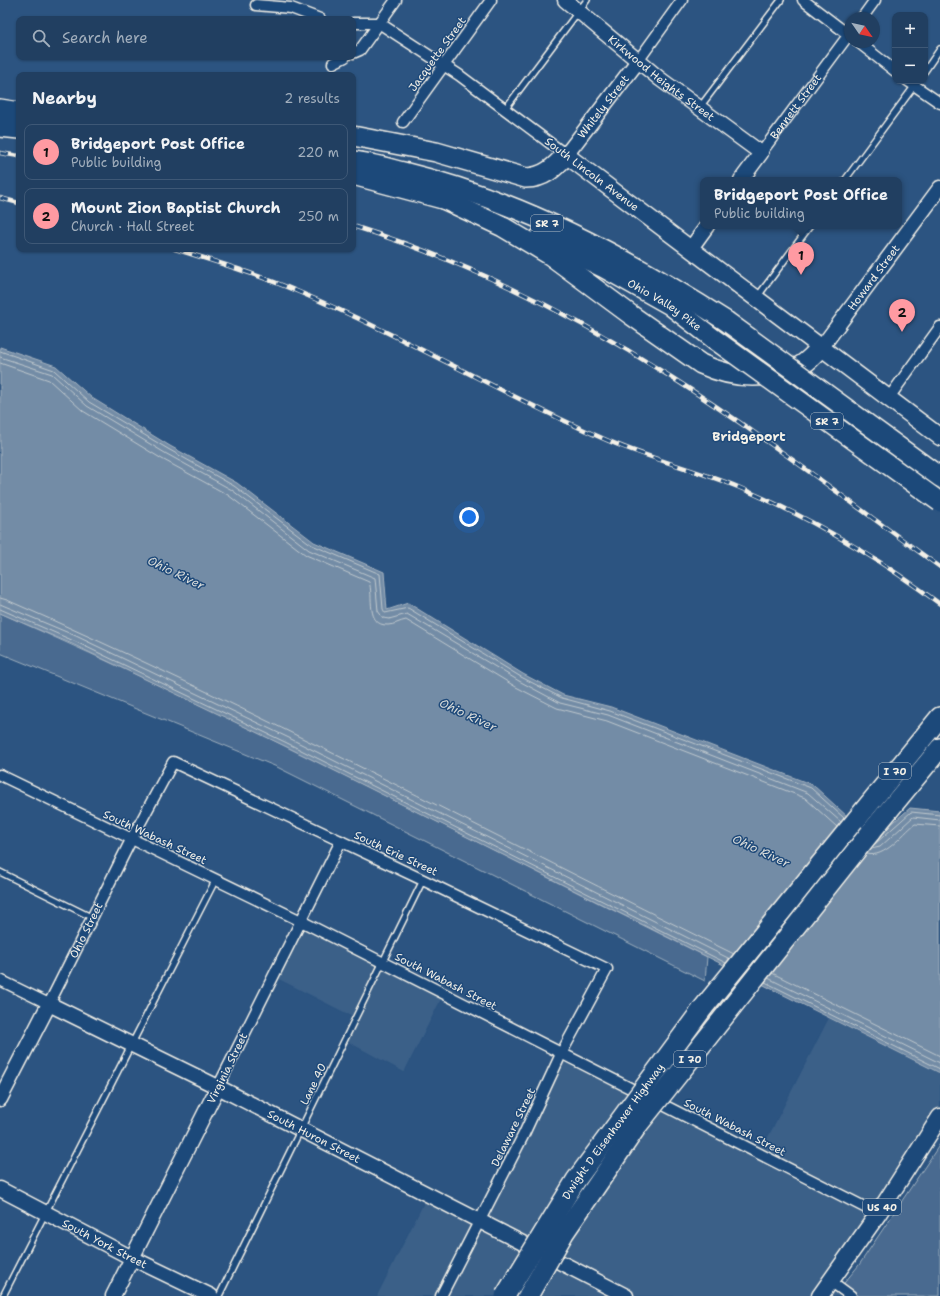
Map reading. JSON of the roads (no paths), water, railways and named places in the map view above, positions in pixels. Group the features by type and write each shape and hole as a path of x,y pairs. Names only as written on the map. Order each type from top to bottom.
{"highway":[{"path":"0,109 16,112"},
{"path":"0,127 16,130"},
{"path":"356,137 436,152 526,178 540,176 549,171 566,155"},
{"name":"Ohio Valley Pike","path":"356,161 444,182 530,214 615,255 679,291 726,322 940,477"},
{"name":"Ohio Valley Pike","path":"356,176 439,197 522,228 604,268 670,305 714,339 940,502"},
{"path":"439,197 503,227 550,255 630,315 701,364 712,369 723,373 747,377 773,375 800,366 821,348"},
{"name":"Dwight D Eisenhower Highway","path":"505,1296 576,1180 635,1099 704,1008 940,717"},
{"name":"Dwight D Eisenhower Highway","path":"528,1296 564,1233 638,1125 940,748"}],"main road":[{"name":"South Lincoln Avenue","path":"566,155 940,437"},
{"name":"US 40","path":"820,1296 832,1282 878,1214 940,1117"}],"street":[{"path":"356,52 360,50 396,0"},
{"name":"Jacquette Street","path":"403,122 491,0"},
{"name":"Kirkwood Heights Street","path":"565,0 660,79 761,153"},
{"name":"Whitely Street","path":"566,155 682,0"},
{"path":"802,0 844,31"},
{"path":"866,12 875,0"},
{"path":"256,5 291,8 312,16"},
{"path":"356,23 379,23"},
{"name":"South Lincoln Avenue","path":"379,23 505,109 566,155"},
{"name":"Bennett Street","path":"743,177 844,43"},
{"path":"866,48 892,69"},
{"path":"333,63 339,60"},
{"path":"914,84 940,103"},
{"name":"Howard Street","path":"821,348 940,188"},
{"path":"690,248 705,229"},
{"path":"888,399 940,327"},
{"name":"Ohio Street","path":"2,1091 49,1004 131,840 173,762"},
{"name":"South Erie Street","path":"173,762 424,880 607,970"},
{"name":"South Wabash Street","path":"0,775 131,840 216,879 301,921 562,1052 878,1214"},
{"name":"Virginia Street","path":"113,1296 341,841"},
{"name":"Delaware Street","path":"441,1296 523,1136 562,1052 607,970"},
{"name":"South Huron Street","path":"0,980 218,1087 626,1296"},
{"name":"South York Street","path":"0,1189 132,1258 211,1296"},
{"path":"832,1282 851,1296"}],"lane":[{"path":"505,109 587,0"},
{"path":"700,107 781,0"},
{"path":"928,67 940,49"},
{"path":"846,177 912,84"},
{"path":"756,299 808,229"},
{"path":"0,872 93,918"},
{"path":"3,1296 216,879"},
{"name":"Lane 40","path":"219,1296 424,880"}],"water":[{"name":"Ohio River","path":"0,347 56,366 92,398 170,446 237,483 314,542 384,572 387,610 408,603 523,674 563,695 611,707 813,785 873,840 910,808 940,811 940,1073 285,746 72,644 0,613"}],"railway":[{"path":"0,153 16,156"},
{"path":"0,198 16,202"},
{"path":"356,227 436,256 517,291 557,311 634,354 706,399 807,470 940,567"},
{"path":"184,252 253,274 299,292 376,327 564,421 602,438 636,452 738,487 765,499 817,525 868,554 940,604"}],"place":[{"name":"Bridgeport Post Office","path":"801,275"},
{"name":"Mount Zion Baptist Church","path":"902,332"}],"district":[{"name":"Bridgeport","path":"749,436"}]}
